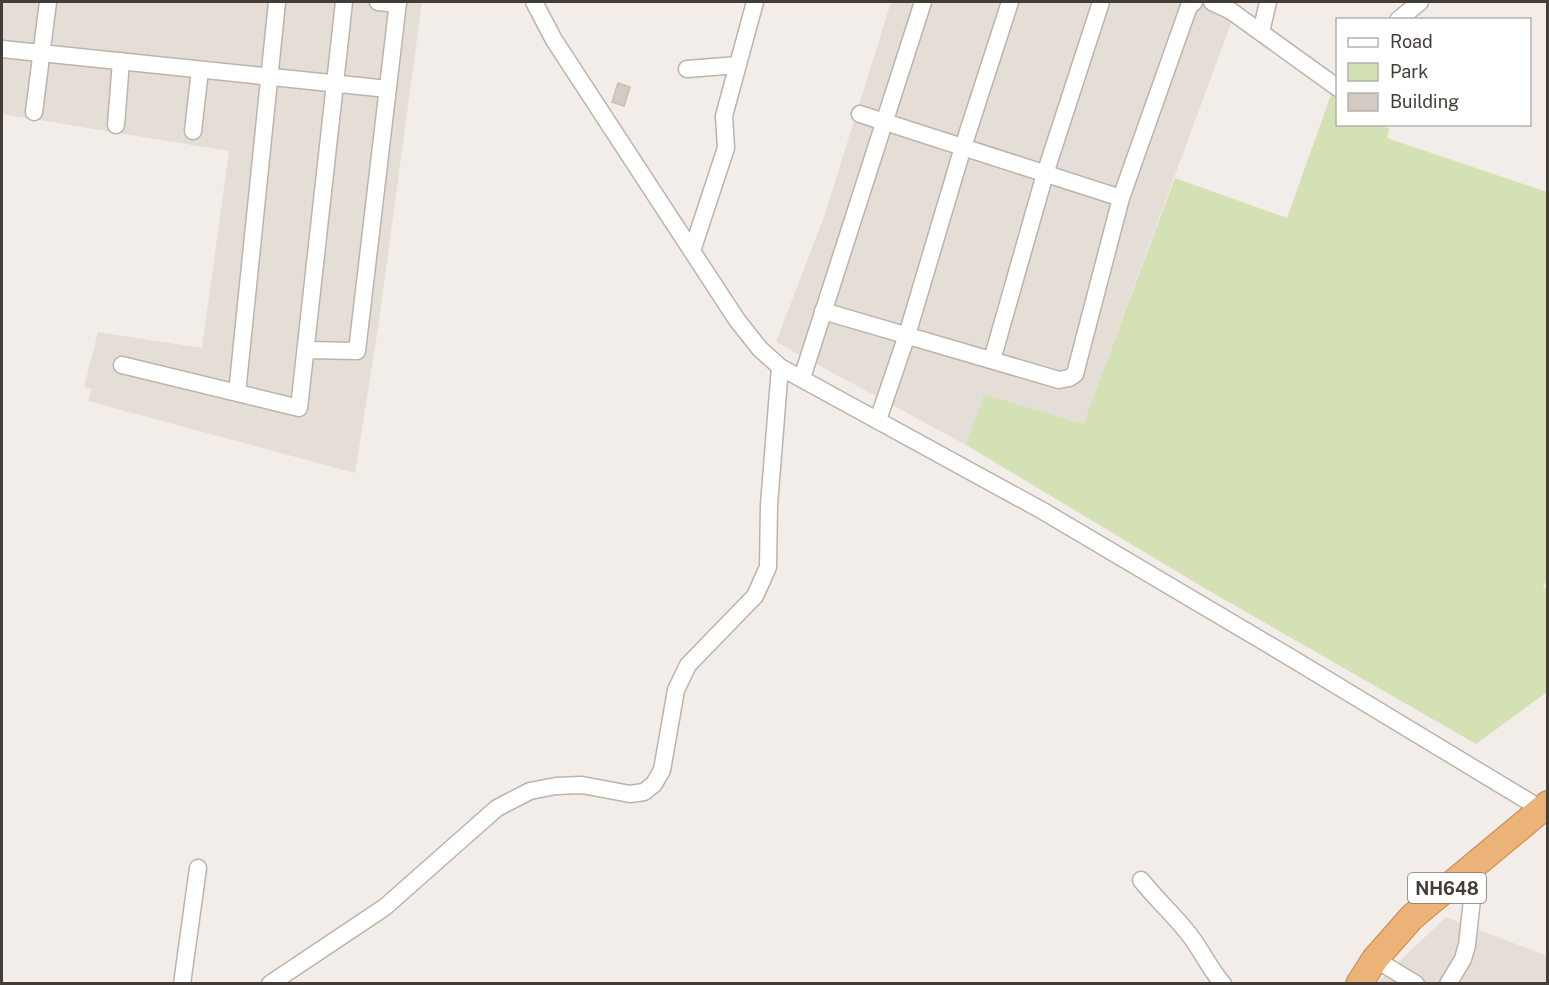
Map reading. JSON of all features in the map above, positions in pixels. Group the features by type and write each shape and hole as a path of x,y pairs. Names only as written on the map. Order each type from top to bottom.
{"highway":[{"name":"NH648","path":"1359,984 1374,959 1412,917 1544,806"}],"street":[{"path":"34,112 48,2"},
{"path":"237,393 278,2"},
{"path":"122,365 299,408 344,2"},
{"path":"306,350 357,351 398,2 378,2"},
{"path":"534,2 554,40 737,320 760,349 780,367 1063,523 1544,806"},
{"path":"692,251 726,148 724,116 755,2"},
{"path":"802,378 923,2"},
{"path":"878,420 907,335 963,147 1010,2"},
{"path":"992,360 1045,174 1101,2"},
{"path":"823,311 1059,380 1076,374 1121,198 1189,6 1194,2"},
{"path":"1212,2 1232,11 1336,87"},
{"path":"1261,32 1268,2"},
{"path":"1400,18 1420,2"},
{"path":"2,49 388,90"},
{"path":"116,125 121,62"},
{"path":"687,69 738,65"},
{"path":"193,131 200,70"},
{"path":"860,114 1121,198"},
{"path":"270,984 385,907 497,808 530,791 556,786 582,785 630,794 644,792 654,784 662,770 676,690 681,677 688,665 755,596 768,567 769,505 780,367"},
{"path":"1448,984 1463,958 1467,945 1476,863"},
{"path":"182,984 198,868"},
{"path":"1141,880 1158,902 1189,934 1223,984"},
{"path":"1374,959 1416,984"}],"shaded area":[{"path":"2,2 422,2 378,328 355,473 88,401 92,389 84,387 98,332 202,348 229,151 2,114"},
{"path":"891,2 1210,2 1233,18 1083,424 984,394 966,445 776,342 825,214"},
{"path":"1446,917 1547,956 1547,983 1376,984"}],"green space":[{"path":"1332,92 1336,95 1336,126 1384,126 1389,129 1387,138 1547,192 1548,575 1543,588 1548,589 1547,692 1476,744 1201,586 966,445 984,394 1083,424 1175,178 1287,218"}],"building":[{"path":"618,83 630,87 624,106 612,102"}]}
